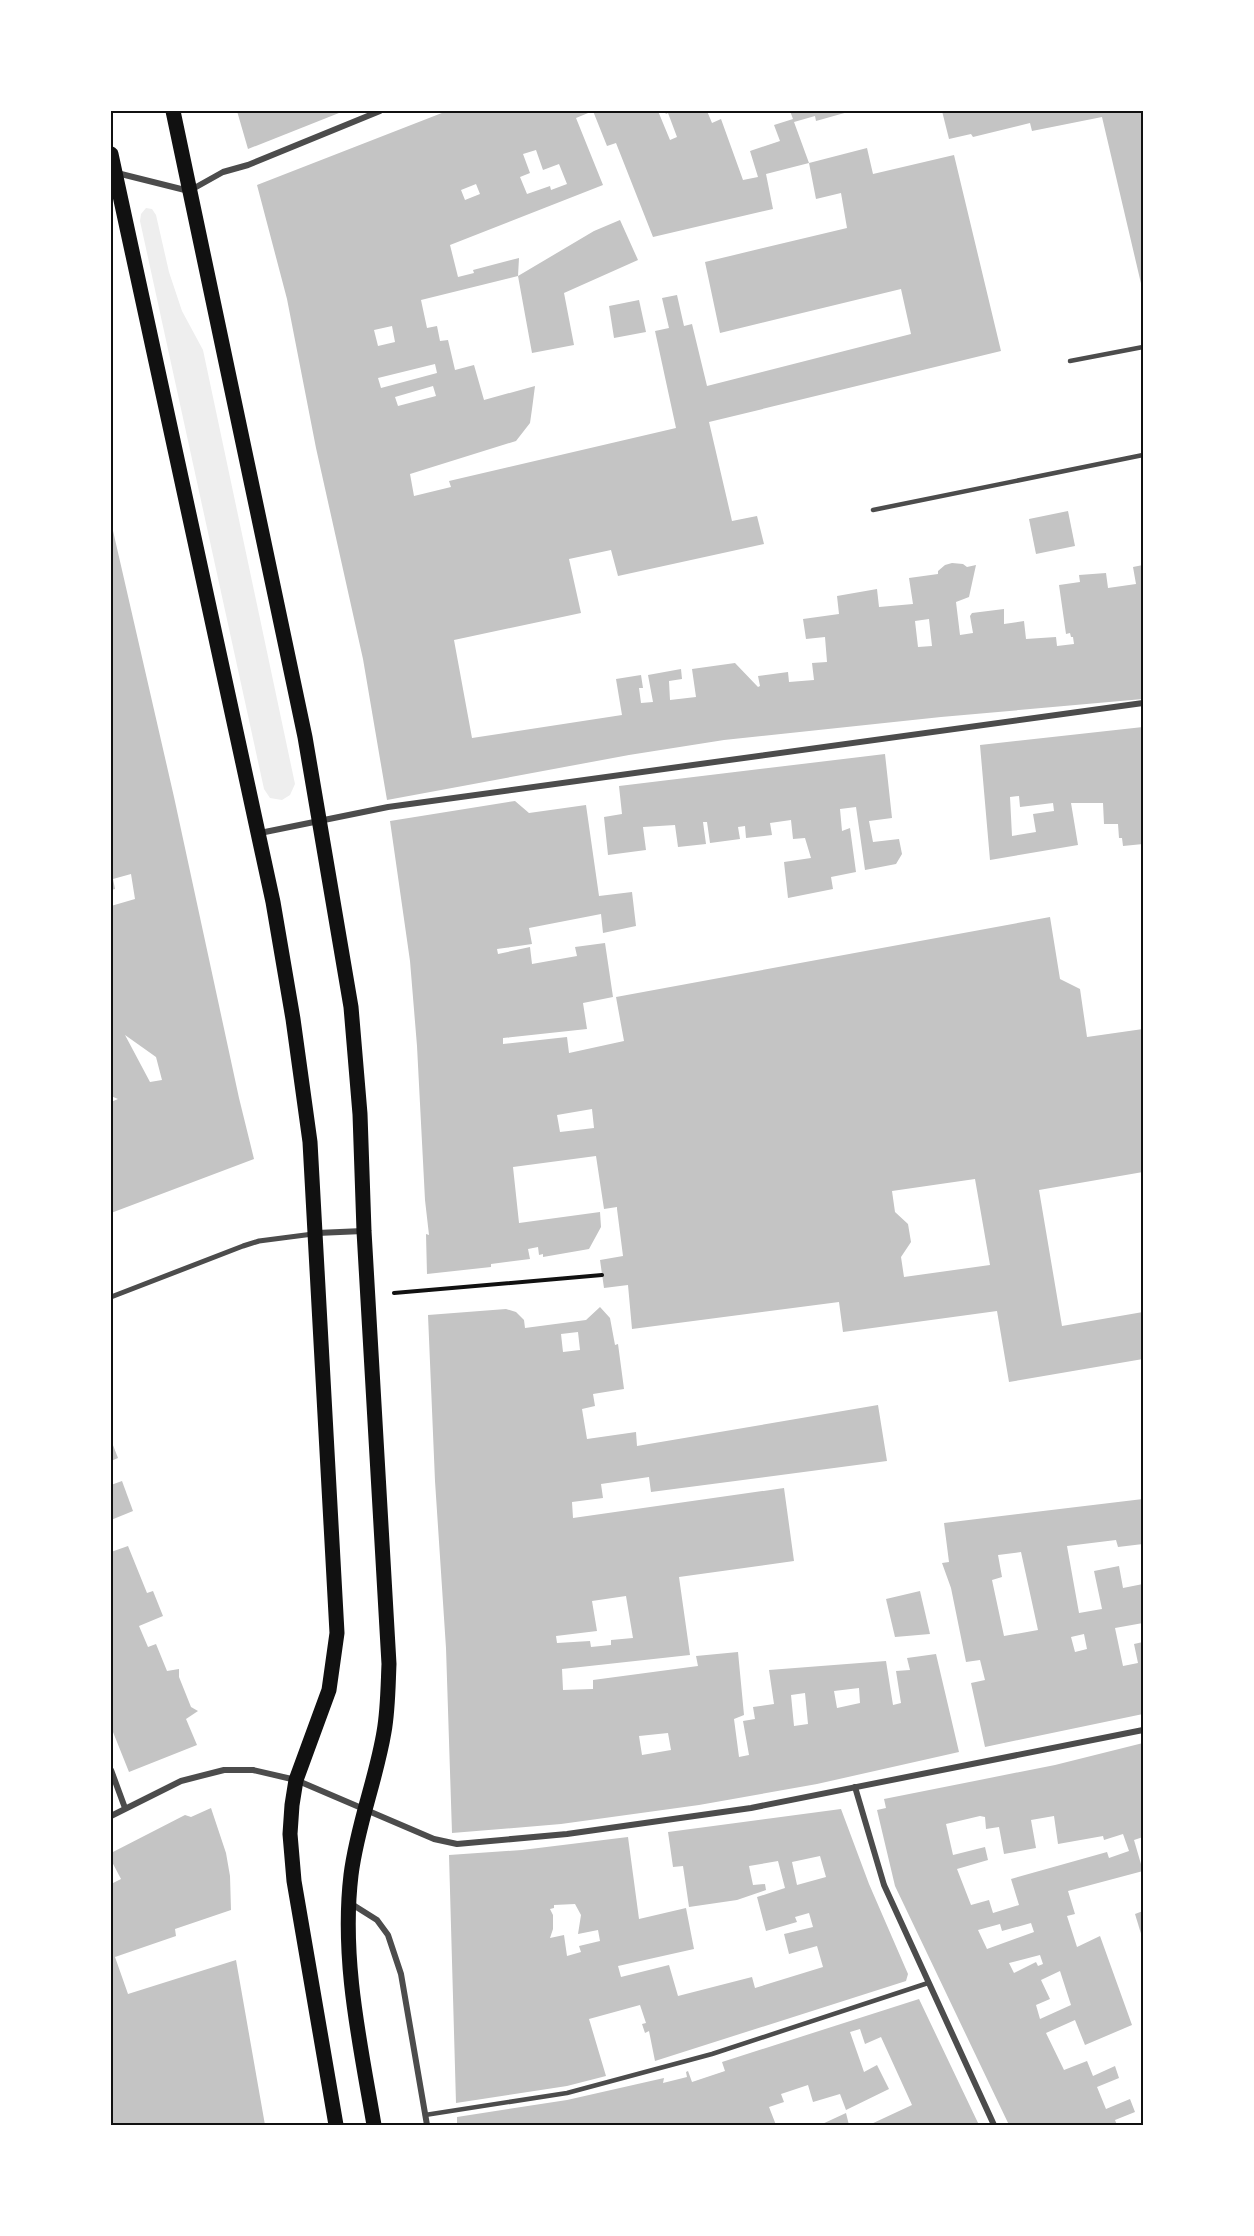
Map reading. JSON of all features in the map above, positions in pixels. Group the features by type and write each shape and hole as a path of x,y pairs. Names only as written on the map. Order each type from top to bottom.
{"main road":[{"path":"173,111 284,634 351,1007 360,1114 364,1232 388,1664 384,1733 351,1874 349,1903 348,1948 352,1985 374,2125"},
{"path":"111,154 113,172 259,833 303,1083 310,1142 337,1633 329,1690 296,1780 290,1834 294,1881 336,2125"}],"street":[{"path":"113,172 189,191 223,172 248,165 380,111"},
{"path":"259,833 388,807 1143,704"},
{"path":"111,1297 259,1241 315,1233 364,1232"},
{"path":"111,1816 181,1780 224,1770 253,1770 296,1780 434,1839 457,1844 567,1834 740,1810 1143,1730"},
{"path":"111,1770 125,1808"},
{"path":"855,1787 884,1885 994,2125"},
{"path":"349,1903 363,1909 377,1920 388,1935 401,1974 427,2125"}],"lane":[{"path":"1070,361 1143,347"},
{"path":"873,510 1143,455"},
{"path":"425,2115 567,2093 712,2054 928,1983"}],"path":[{"path":"368,1295 602,1275"}],"shaded area":[{"path":"146,208 152,209 156,215 169,272 182,311 203,350 295,784 290,795 282,800 270,798 264,789 140,221 141,214"}],"building":[{"path":"237,111 344,111 248,149"},
{"path":"447,111 593,111 576,118 603,185 450,245 458,277 474,273 473,270 519,258 518,276 421,300 427,328 437,326 440,341 448,340 455,370 474,365 484,400 535,386 530,423 516,441 410,474 414,496 451,487 449,481 676,428 655,331 669,328 662,298 677,295 684,326 692,324 707,386 911,334 901,289 720,333 705,262 847,228 841,193 816,199 809,163 867,148 873,174 954,155 1001,351 709,422 732,521 757,516 764,544 618,576 611,550 569,559 581,613 454,640 472,738 622,715 616,679 641,675 643,688 639,688 641,703 653,702 648,675 681,669 682,679 669,681 670,700 696,697 692,669 735,663 758,687 760,686 758,676 788,672 789,682 814,680 812,663 827,662 825,637 806,639 803,619 839,614 837,596 877,589 879,607 913,604 909,578 938,574 938,571 945,565 952,563 963,564 967,567 976,565 969,597 956,602 960,635 973,633 970,616 972,613 1004,609 1004,624 1024,621 1026,639 1056,637 1057,646 1074,644 1070,633 1066,634 1059,585 1080,582 1079,575 1106,573 1108,588 1136,584 1133,567 1143,565 1143,699 724,740 629,755 387,800 363,659 316,448 287,299 257,185","holes":["536,150 543,170 559,164 567,184 551,190 550,186 527,194 520,177 530,173 523,154","476,184 480,194 465,200 461,190","392,326 395,342 378,346 374,330","435,364 437,373 381,388 378,378","433,386 436,396 398,406 395,397","929,619 932,646 918,647 915,621"]},
{"path":"593,111 658,111 670,140 677,137 668,113 664,111 707,111 712,123 721,119 743,180 758,177 750,151 780,141 774,125 793,119 790,111 848,112 816,121 815,116 794,122 809,163 766,174 773,209 653,237 616,143 607,146"},
{"path":"942,111 1143,111 1143,292 1102,117 1032,131 1030,123 973,137 971,134 949,139"},
{"path":"620,220 638,260 564,293 574,345 532,353 518,276 594,231"},
{"path":"639,300 646,332 614,338 609,306"},
{"path":"1068,511 1075,546 1036,554 1029,519"},
{"path":"111,522 254,1159 111,1213 111,1102 118,1099 111,1096 111,906 135,899 131,874 113,879 115,889 111,890","holes":["125,1035 156,1057 162,1080 150,1082"]},
{"path":"1143,727 1143,844 1123,846 1122,838 1119,838 1118,824 1104,824 1103,803 1071,803 1078,845 990,860 980,745","holes":["1019,796 1020,807 1053,803 1054,811 1033,814 1036,832 1012,836 1010,797"]},
{"path":"885,754 892,818 869,821 873,842 899,839 902,854 896,864 865,870 856,807 840,809 842,831 850,828 856,872 831,877 833,889 788,898 784,862 811,858 805,838 793,839 791,820 770,823 772,835 746,838 745,826 738,827 740,839 710,843 707,822 703,822 706,844 678,847 675,825 643,827 646,850 608,855 604,817 622,814 619,786"},
{"path":"515,801 529,813 586,805 599,896 632,892 636,926 603,933 601,914 529,928 532,944 497,949 498,954 530,947 532,964 577,956 575,947 605,943 613,997 583,1003 587,1029 503,1038 503,1044 567,1037 569,1053 624,1041 616,997 1050,917 1060,979 1080,989 1087,1037 1143,1029 1143,1172 1039,1190 1062,1326 1143,1312 1143,1359 1009,1382 997,1311 843,1332 839,1302 632,1329 628,1285 604,1288 600,1260 623,1256 617,1207 604,1209 596,1156 513,1167 519,1223 600,1212 601,1227 589,1249 543,1257 543,1254 539,1255 538,1247 528,1249 530,1259 491,1264 491,1267 427,1274 426,1234 429,1235 417,1046 410,961 390,821","holes":["592,1109 594,1128 560,1132 557,1115","975,1179 990,1265 904,1277 901,1257 911,1242 908,1224 895,1212 892,1191"]},
{"path":"600,1307 610,1318 615,1345 618,1344 624,1389 593,1394 595,1406 582,1409 587,1439 636,1432 637,1446 878,1405 887,1461 651,1492 649,1477 601,1484 603,1498 572,1502 573,1518 784,1488 794,1561 679,1577 690,1655 562,1669 563,1690 593,1689 593,1680 698,1666 696,1656 738,1652 744,1715 734,1719 739,1757 749,1755 743,1721 755,1719 753,1707 774,1704 769,1670 886,1661 893,1705 901,1703 896,1671 910,1670 907,1658 936,1654 959,1752 817,1784 699,1805 561,1824 452,1833 446,1648 435,1481 428,1315 506,1309 516,1312 524,1320 525,1328 586,1320","holes":["578,1332 580,1350 563,1352 561,1334","626,1596 633,1638 611,1640 611,1645 591,1647 590,1641 557,1643 556,1636 597,1631 592,1601","859,1688 860,1703 837,1708 834,1691","805,1693 808,1724 794,1726 791,1695","668,1733 671,1750 642,1755 639,1736"]},
{"path":"111,1440 118,1458 111,1461"},
{"path":"122,1481 133,1511 111,1520 111,1485"},
{"path":"1143,1499 1143,1544 1118,1547 1116,1540 1067,1546 1079,1613 1102,1609 1094,1571 1119,1566 1123,1588 1143,1584 1143,1623 1115,1628 1123,1666 1138,1663 1134,1644 1143,1642 1143,1714 985,1747 971,1683 985,1680 980,1660 966,1662 951,1588 942,1563 949,1562 944,1523","holes":["1021,1552 1038,1630 1004,1636 992,1580 1002,1577 998,1555","1084,1634 1087,1649 1075,1652 1071,1637"]},
{"path":"128,1546 147,1593 153,1591 163,1616 139,1626 148,1647 156,1644 167,1671 179,1669 179,1677 191,1707 198,1711 186,1719 197,1745 129,1772 111,1727 111,1552"},
{"path":"920,1591 930,1634 895,1637 886,1599"},
{"path":"1143,1743 1143,1837 1134,1840 1143,1871 1068,1891 1075,1914 1067,1916 1077,1947 1100,1936 1132,2025 1085,2045 1075,2020 1046,2033 1064,2070 1087,2061 1093,2076 1115,2066 1119,2078 1097,2087 1106,2109 1130,2099 1135,2112 1115,2120 1117,2125 1009,2125 895,1886 877,1810 886,1808 884,1799 1055,1765","holes":["980,1816 985,1817 986,1829 999,1827 1004,1854 1036,1848 1031,1820 1054,1816 1058,1844 1103,1836 1104,1840 1123,1834 1129,1851 1109,1858 1107,1852 1011,1879 1019,1905 993,1913 989,1900 971,1905 957,1869 988,1860 985,1847 953,1855 946,1824","1031,1923 1034,1932 987,1949 978,1930 1000,1924 1002,1931","1040,1955 1043,1964 1038,1966 1036,1962 1014,1973 1009,1963","1060,1971 1071,2005 1040,2019 1036,2005 1050,1999 1041,1980"]},
{"path":"211,1808 226,1853 230,1876 231,1910 175,1929 176,1936 115,1957 128,1994 236,1960 265,2125 111,2125 111,1884 121,1879 111,1860 111,1853 185,1815 191,1817"},
{"path":"841,1809 869,1884 908,1974 906,1981 655,2061 649,2031 645,2033 642,2024 646,2023 640,2005 589,2019 606,2076 567,2086 456,2103 449,1855 522,1850 628,1837 639,1919 686,1908 694,1949 618,1966 621,1977 669,1965 678,1996 752,1977 755,1988 823,1967 817,1946 789,1954 784,1934 813,1927 809,1913 795,1917 797,1922 766,1931 757,1897 785,1888 778,1861 749,1866 753,1885 765,1884 766,1890 737,1900 689,1907 683,1866 673,1867 668,1832","holes":["820,1856 826,1877 797,1885 792,1862","575,1904 581,1915 578,1934 598,1930 600,1941 579,1946 581,1952 567,1956 564,1935 550,1938 553,1929 553,1915 550,1909 554,1908 554,1905"]},
{"path":"1143,1911 1143,1937 1142,1937 1135,1914"},
{"path":"919,1999 979,2125 869,2125 912,2105 881,2037 865,2044 860,2029 850,2032 864,2072 877,2065 889,2089 846,2110 840,2094 813,2102 808,2085 781,2094 784,2102 769,2107 776,2125 457,2125 457,2117 567,2100 664,2078 663,2083 687,2077 686,2072 688,2071 692,2082 725,2071 722,2062"},
{"path":"846,2113 849,2125 820,2125"}]}
